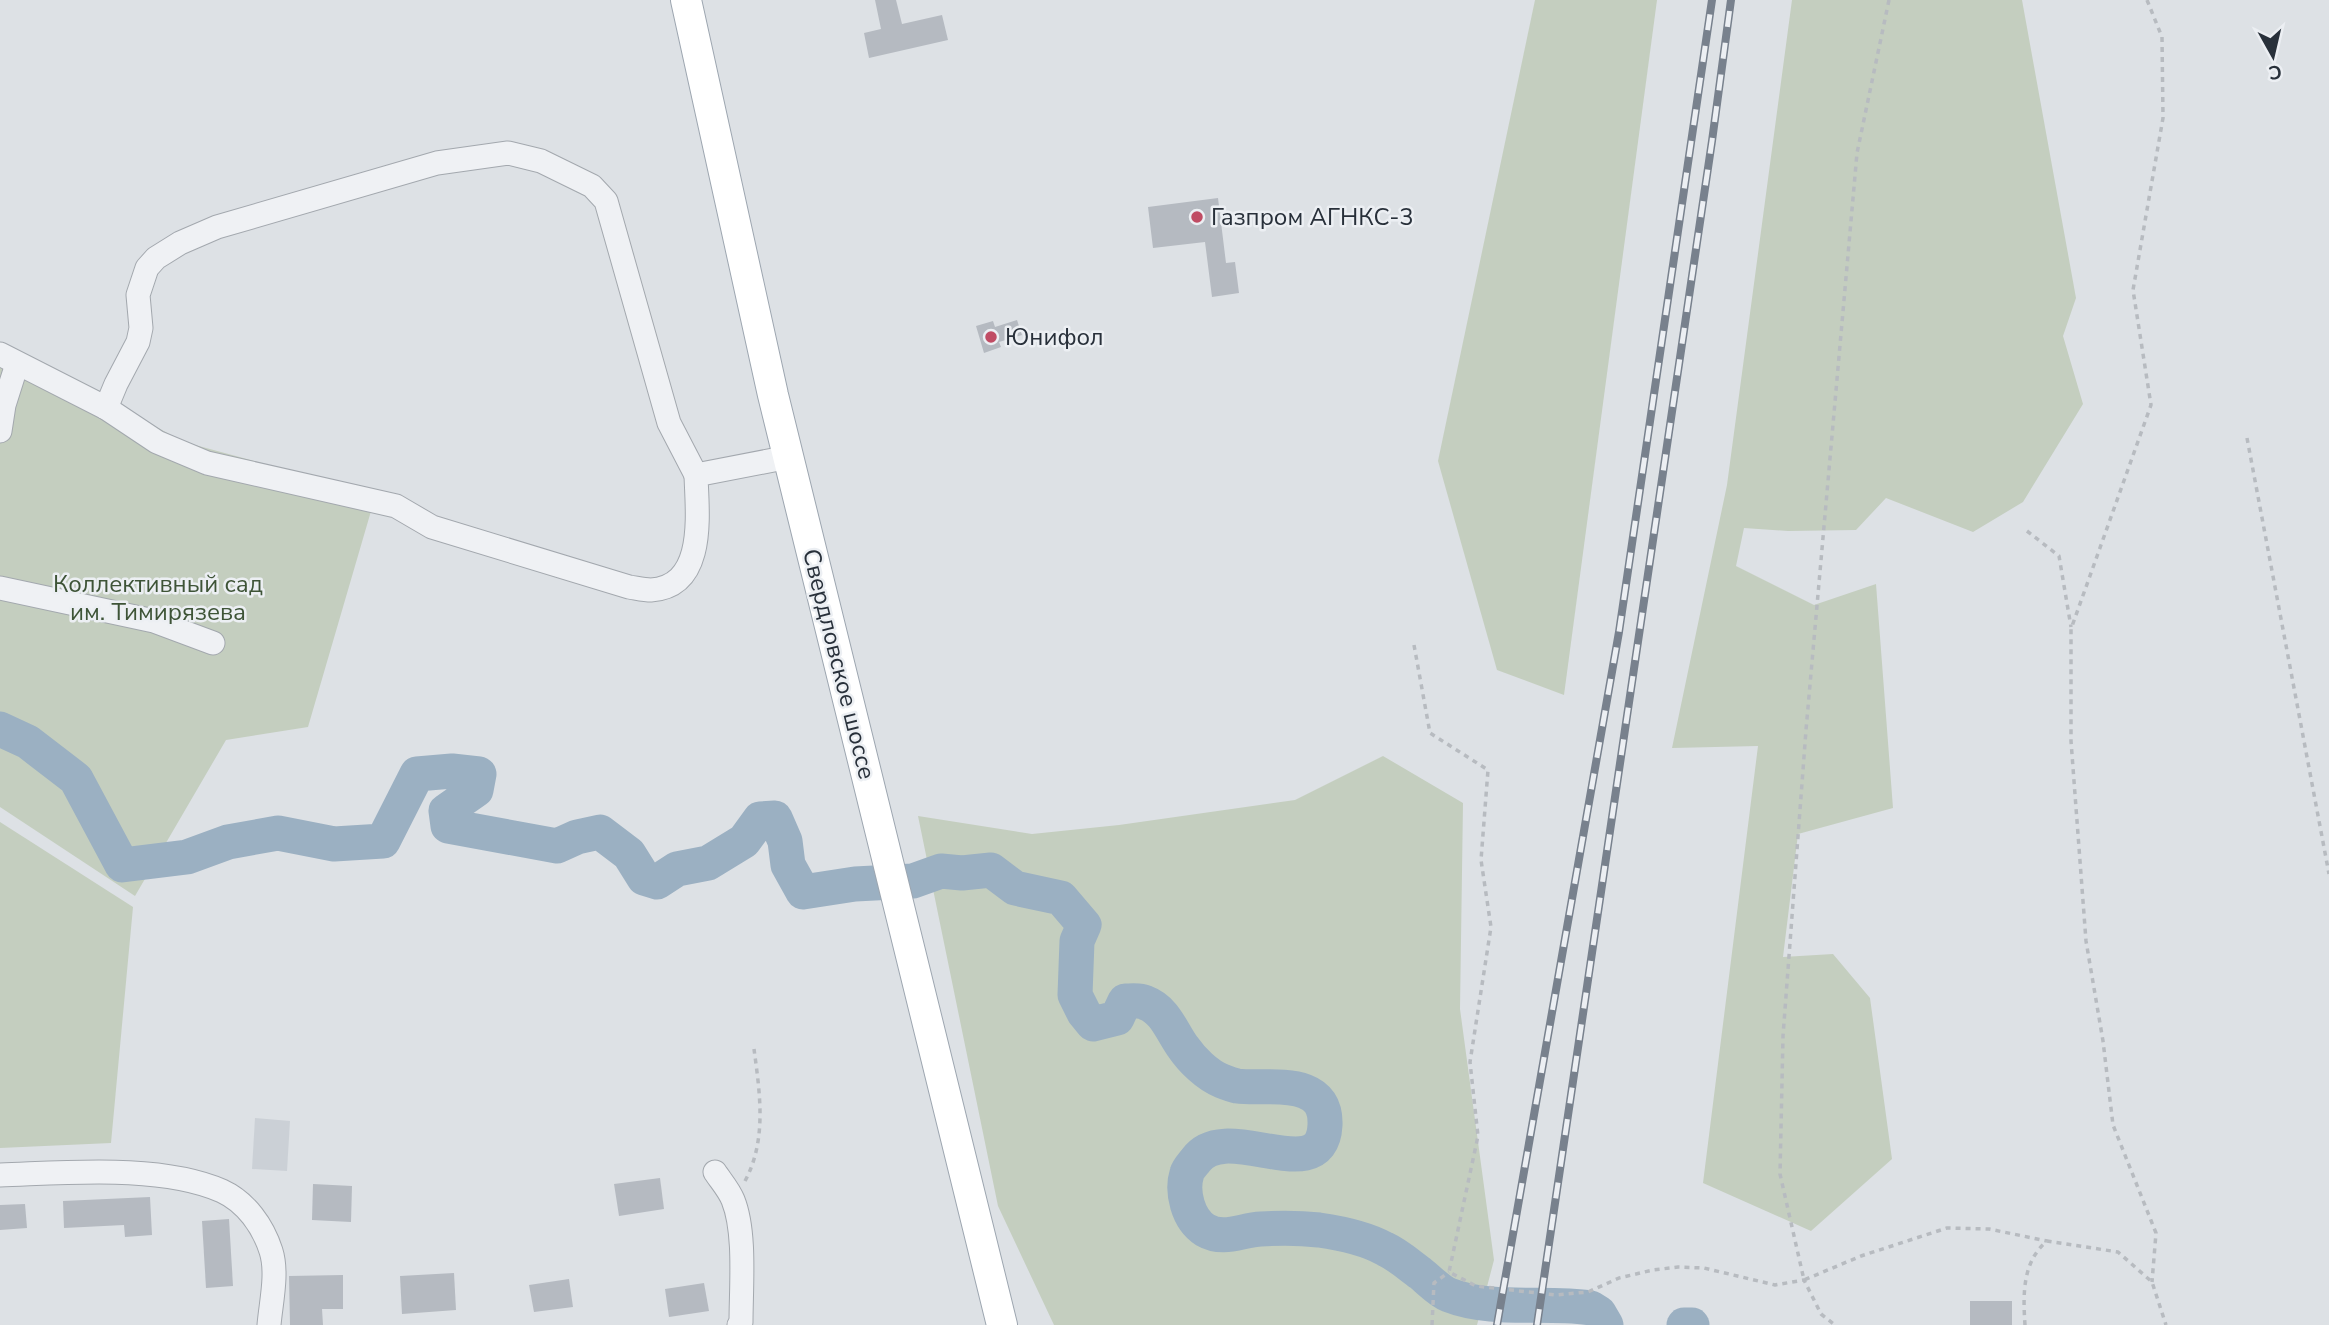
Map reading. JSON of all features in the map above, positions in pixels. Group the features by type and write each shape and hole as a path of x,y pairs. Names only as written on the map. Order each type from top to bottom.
{"main road":[{"name":"Свердловское шоссе","path":"686,0 773,395 1002,1325"}],"street":[{"path":"0,431 9,359 106,408 157,442 207,463 396,506 432,527 551,565 629,587 651,590 666,586 677,579 692,561 698,525 696,475 669,423 606,201 592,186 541,161 508,153 437,163 217,227 180,243 156,258 142,279 138,295 141,328 138,342 106,408"},
{"path":"696,475 789,457"},
{"path":"0,588 154,621 213,643"},
{"path":"0,1175 105,1172 196,1182 224,1192 250,1211 272,1253 269,1325"},
{"path":"715,1172 733,1199 740,1226 739,1325"}],"path":[{"path":"1835,1325 1821,1314 1804,1280 1780,1174 1783,1036 1806,730 1857,153 1889,0"},
{"path":"2071,629 2151,405 2133,290 2163,118 2162,37 2147,0"},
{"path":"2247,438 2329,874"},
{"path":"2027,531 2059,556 2071,629 2071,741 2086,940 2104,1041 2113,1125 2156,1233 2152,1282 2166,1325"},
{"path":"1414,645 1430,733 1488,770 1481,860 1492,927 1470,1062 1478,1136 1448,1272 1434,1283 1432,1325"},
{"path":"733,1199 747,1179 756,1155 761,1109 754,1049"},
{"path":"1448,1272 1476,1286 1555,1295 1588,1292 1619,1278 1678,1267 1704,1268 1775,1286 1804,1280 1861,1256 1947,1227 1989,1229 2118,1252 2152,1282"},
{"path":"2025,1325 2023,1295 2029,1265 2037,1250 2047,1241"}],"shaded area":[{"path":"255,1118 290,1121 287,1171 252,1169"}],"green space":[{"path":"1535,0 1657,0 1564,695 1497,670 1438,461"},
{"path":"1792,0 2022,0 2076,298 2063,336 2083,404 2023,502 1973,532 1886,498 1856,530 1788,531 1744,528 1736,566 1814,605 1876,584 1893,808 1798,834 1783,957 1833,954 1870,998 1892,1159 1811,1231 1703,1183 1758,746 1672,748 1727,485"},
{"name":"Коллективный сад им. Тимирязева","path":"0,342 184,442 376,494 308,727 226,740 135,896 0,807"},
{"path":"1383,756 1463,803 1460,1009 1494,1260 1477,1325 1054,1325 998,1206 918,816 1032,834 1119,825 1295,800"},
{"path":"0,822 133,907 111,1143 0,1148"}],"building":[{"path":"875,0 896,0 902,24 942,15 948,40 869,58 864,33 881,29"},
{"path":"1218,198 1226,263 1235,262 1239,293 1212,297 1205,242 1153,248 1148,207"},
{"path":"1017,320 1022,335 999,342 1001,347 984,353 976,326 993,321 995,327"},
{"path":"660,1178 664,1209 619,1216 614,1184"},
{"path":"313,1184 352,1186 351,1222 312,1220"},
{"path":"150,1197 152,1235 125,1237 124,1225 64,1228 63,1201"},
{"path":"25,1204 27,1228 0,1230 0,1205"},
{"path":"229,1219 233,1286 206,1288 202,1221"},
{"path":"454,1273 456,1310 402,1314 400,1276"},
{"path":"343,1275 343,1309 322,1309 323,1325 290,1325 289,1276"},
{"path":"569,1279 573,1307 534,1312 529,1285"},
{"path":"704,1283 709,1311 669,1317 665,1289"},
{"path":"1970,1301 2012,1301 2012,1325 1970,1325"}],"waterway":[{"path":"0,729 28,742 76,779 122,865 187,857 228,842 278,833 334,844 383,841 417,774 452,771 479,774 476,790 446,811 448,826 557,846 577,837 600,832 629,854 644,878 657,882 677,869 708,863 744,841 760,819 775,818 785,841 788,865 803,892 855,884 913,881 941,871 962,873 991,870 1015,888 1061,898 1084,925 1077,941 1075,995 1093,1024 1117,1018 1125,1001 1144,1002 1158,1011 1191,1057 1216,1078 1237,1086 1293,1088 1316,1098 1323,1109 1325,1125 1320,1144 1308,1152 1291,1154 1228,1146 1210,1149 1196,1160 1189,1168 1185,1180 1187,1204 1194,1219 1205,1230 1219,1235 1261,1229 1319,1230 1344,1235 1390,1251 1449,1295 1501,1305 1591,1308 1599,1313 1606,1325"},
{"path":"1684,1325 1692,1325"}],"railway":[{"path":"1497,1325 1619,632 1712,0"},
{"path":"1537,1325 1731,0"}],"place":[{"name":"Газпром АГНКС-3","path":"1197,217"},
{"name":"Юнифол","path":"991,337"}]}
